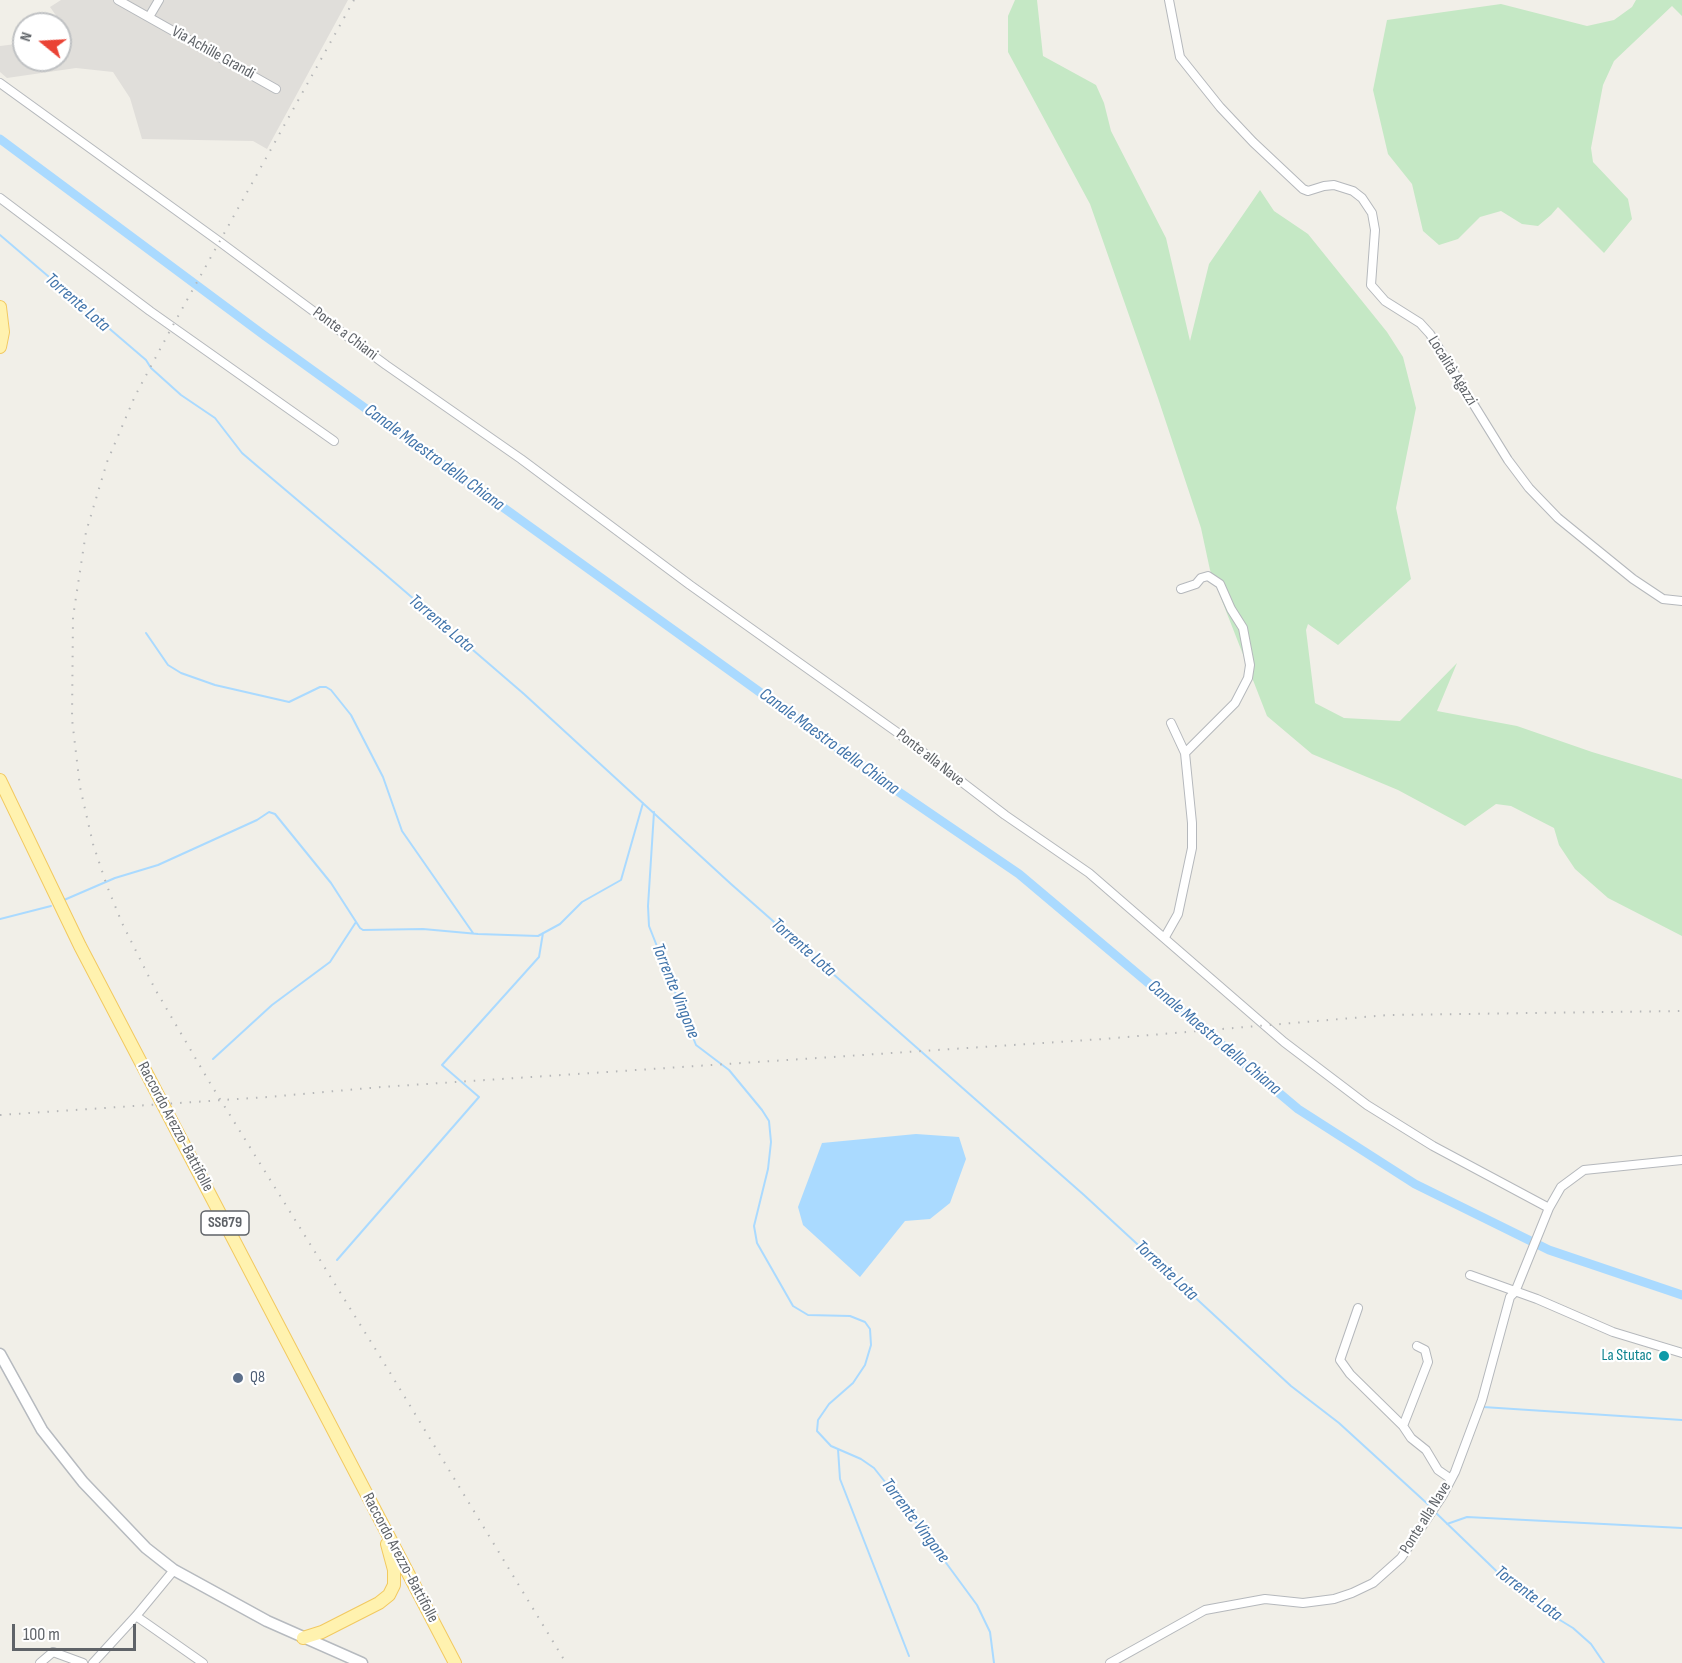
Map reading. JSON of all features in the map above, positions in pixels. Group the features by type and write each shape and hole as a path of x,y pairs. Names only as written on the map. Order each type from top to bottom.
{"main road":[{"path":"0,307 3,332 0,347"},
{"name":"Raccordo Arezzo-Battifolle","path":"0,780 80,946 455,1663"},
{"path":"0,1354 42,1430 64,1459 121,1524 146,1548 174,1570 267,1621 362,1663"},
{"path":"303,1638 322,1632 379,1603 389,1595 394,1585 394,1570 381,1522"}],"street":[{"name":"Via Achille Grandi","path":"118,0 276,89"},
{"path":"149,17 159,0"},
{"name":"Località Agazzi","path":"1169,0 1180,57 1220,107 1253,142 1303,189 1308,191 1334,185 1353,191 1362,198 1372,213 1374,230 1371,285 1385,301 1420,323 1430,334 1508,460 1529,488 1558,518 1633,579 1662,599 1682,601"},
{"name":"Ponte a Chiani","path":"0,83 386,364 521,459 690,585"},
{"path":"0,198 150,311 334,441"},
{"path":"1181,589 1196,584 1201,578 1208,576 1220,584 1231,609 1243,628 1250,665 1248,678 1235,703 1185,753"},
{"name":"Ponte alla Nave","path":"690,585 898,733 1005,815 1089,873 1284,1042 1367,1105 1547,1212"},
{"path":"1165,937 1178,914 1192,848 1192,822 1185,753 1171,723"},
{"name":"Ponte alla Nave","path":"1110,1663 1204,1610 1265,1599 1302,1603 1334,1599 1374,1583 1401,1558 1451,1479 1482,1400 1510,1297 1515,1292 1547,1212 1561,1187 1584,1170 1682,1160"},
{"path":"1470,1275 1537,1299 1613,1332 1682,1353"},
{"path":"1358,1308 1340,1360 1350,1374 1403,1426 1411,1438 1426,1450 1438,1470 1451,1479"},
{"path":"1403,1426 1428,1362 1425,1350 1417,1346"},
{"path":"93,1663 174,1570"},
{"path":"136,1616 203,1663"},
{"path":"40,1663 53,1652 83,1663"}],"shaded area":[{"path":"61,0 348,0 267,149 253,141 142,139 130,98 113,72 72,69 72,12 54,12 50,7"},
{"path":"12,44 12,72 48,72 7,78 0,72 0,46"}],"green space":[{"path":"1015,0 1037,0 1043,56 1096,85 1104,103 1111,131 1166,238 1190,341 1209,264 1260,190 1274,211 1308,234 1387,332 1403,357 1416,408 1396,508 1411,579 1338,645 1308,624 1306,630 1315,703 1344,718 1400,721 1457,663 1437,711 1517,726 1592,752 1682,779 1682,936 1608,898 1575,869 1559,845 1554,828 1511,806 1496,804 1465,826 1398,790 1312,754 1267,716 1210,570 1201,528 1090,204 1008,52 1008,16"},
{"path":"1636,0 1682,0 1682,16 1672,6 1614,61 1603,85 1591,148 1593,162 1628,199 1632,219 1604,253 1558,207 1538,226 1522,224 1501,211 1480,217 1458,239 1439,245 1423,231 1412,184 1388,154 1373,90 1387,20 1501,4 1587,26 1614,20 1632,7"}],"water":[{"path":"916,1134 959,1137 966,1159 950,1203 930,1219 905,1221 860,1277 803,1225 798,1207 822,1143"}],"waterway":[{"name":"Canale Maestro della Chiana","path":"0,139 265,336 893,788 1019,874 1298,1109 1415,1184 1549,1250 1682,1295"},
{"name":"Torrente Lota","path":"0,235 146,360 151,368 181,395 215,418 242,453 524,694 731,884 1084,1195 1291,1386 1339,1423 1432,1508"},
{"path":"146,633 168,665 181,673 215,685 289,702 320,687 331,690 351,715 383,777 402,831 473,933"},
{"path":"64,900 115,878 158,865 257,820 269,812 275,814 331,883 363,930 423,929 538,936 560,924 582,902 621,880 643,803"},
{"name":"Torrente Vingone","path":"654,812 648,906 649,926 696,1045 729,1070 769,1121 771,1142 768,1169 754,1226 757,1243 793,1306 808,1315 850,1316 865,1322 870,1329 871,1345 865,1365 853,1383 829,1404 818,1420 817,1431 831,1446 861,1459 874,1468 905,1507 977,1605 990,1632 994,1663"},
{"path":"0,919 51,906"},
{"path":"213,1059 272,1005 330,962 356,922"},
{"path":"337,1260 479,1097 442,1065 539,957 543,933"},
{"path":"1483,1407 1682,1420"},
{"path":"838,1449 840,1479 909,1656"},
{"name":"Torrente Lota","path":"1435,1512 1513,1587 1537,1606 1573,1628 1591,1644 1604,1663"},
{"path":"1447,1524 1467,1517 1682,1528"}],"railway":[{"path":"354,0 135,396 107,462 86,532 73,617 72,719 80,787 93,844 107,886 122,923 155,989 210,1083 389,1371 566,1663"},
{"path":"0,1115 1103,1039 1388,1015 1682,1011"}],"place":[{"name":"La Stutac","path":"1664,1356"},
{"name":"Q8","path":"238,1378"}]}
